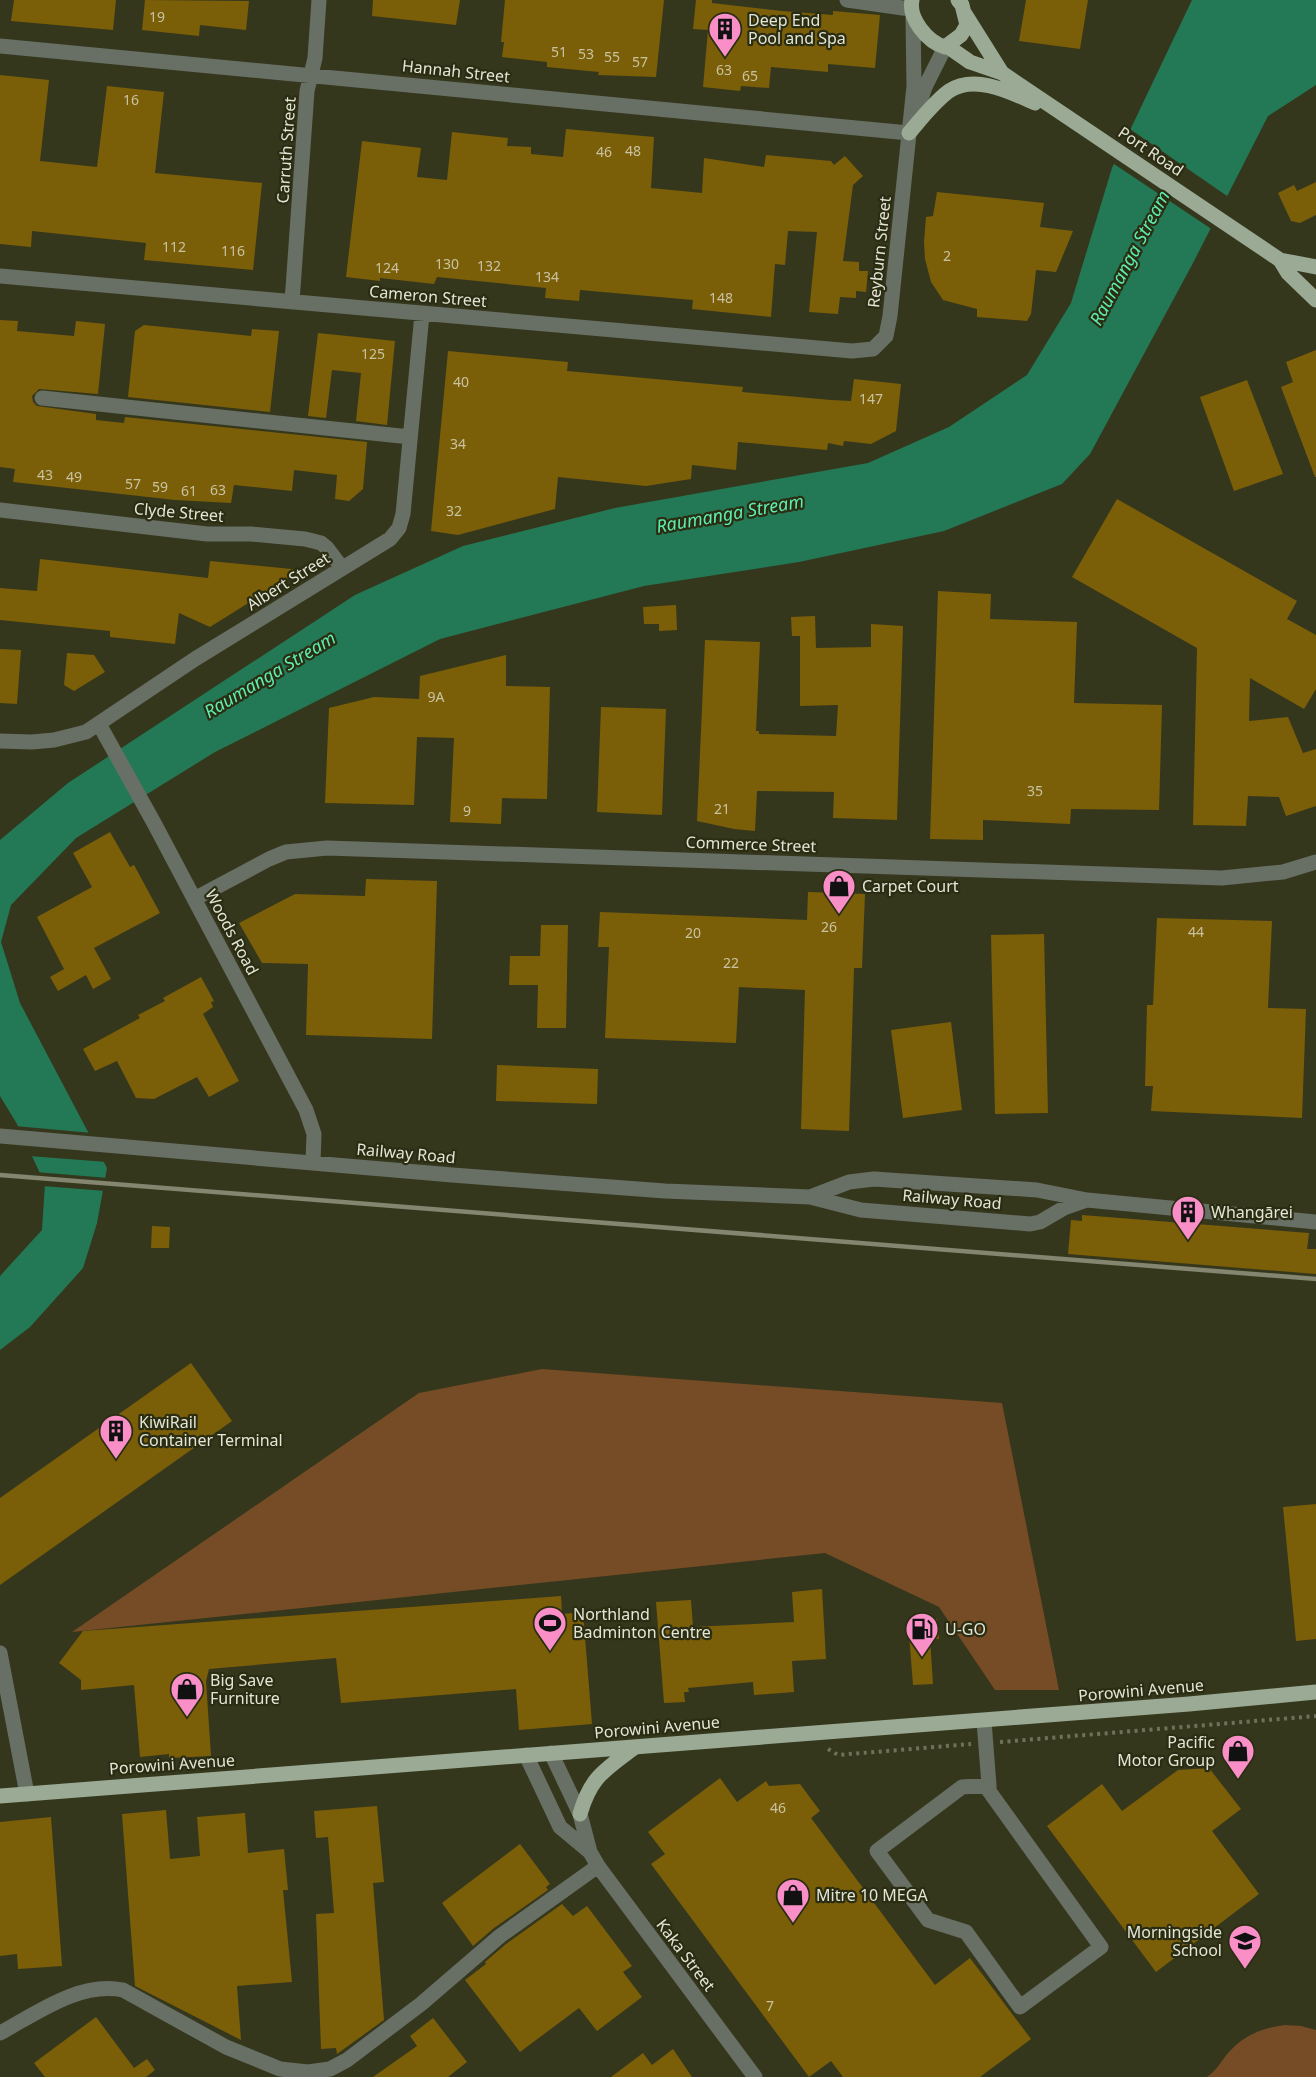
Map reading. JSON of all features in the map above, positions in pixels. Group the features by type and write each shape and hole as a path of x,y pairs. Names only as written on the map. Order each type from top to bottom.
{"main road":[{"name":"Port Road","path":"962,5 1002,73"},
{"path":"946,46 961,35 967,25 962,5"},
{"name":"Port Road","path":"910,7 924,32 937,44 946,46 970,62 1002,73 1064,112 1280,260 1316,267"},
{"path":"909,133 949,91 972,84 991,86 1050,109 1064,112"},
{"name":"Port Road","path":"1280,260 1288,273 1316,300"},
{"name":"Porowini Avenue","path":"0,1796 1316,1692"},
{"path":"580,1814 586,1796 600,1774 635,1747"}],"street":[{"name":"Carruth Street","path":"292,302 308,91 315,58 319,0"},
{"path":"847,0 910,7"},
{"name":"Reyburn Street","path":"852,351 873,349 882,342 888,330 914,86 910,7"},
{"name":"Hannah Street","path":"0,46 909,133"},
{"name":"Reyburn Street","path":"909,133 925,87 946,46"},
{"name":"Cameron Street","path":"0,276 852,351"},
{"name":"Albert Street","path":"0,741 54,740 86,732 195,660 390,539 399,528 403,514 422,314"},
{"path":"42,398 410,437"},
{"name":"Clyde Street","path":"0,510 207,534 251,534 305,539 321,543 342,568"},
{"name":"Woods Road","path":"99,724 309,1116 315,1138 313,1162"},
{"name":"Commerce Street","path":"194,899 286,852 318,849 1222,878 1283,872 1316,862"},
{"name":"Railway Road","path":"0,1136 665,1191 810,1197 861,1210 1030,1224 1040,1222 1064,1208 1087,1200"},
{"name":"Railway Road","path":"810,1197 849,1182 874,1179 1038,1190 1087,1200 1316,1222"},
{"path":"0,1653 27,1794"},
{"path":"984,1720 989,1785 989,1791 1101,1947 1020,2007 966,1932 928,1920 877,1851 962,1787 989,1785"},
{"name":"Kaka Street","path":"551,1753 580,1814 590,1852 598,1866 754,2077"},
{"name":"Kaka Street","path":"526,1755 560,1827 590,1852"},
{"path":"0,2033 75,1994 110,1987 123,1990 226,2047 280,2069 308,2072 330,2069 347,2060 421,2004 500,1936 598,1866"}],"path":[{"path":"838,1755 1316,1716"}],"shaded area":[{"path":"542,1369 1002,1403 1059,1690 995,1690 939,1607 825,1553 72,1632 419,1393"},
{"path":"1285,2025 1316,2030 1316,2077 1207,2077 1241,2041 1262,2030"}],"water":[{"name":"Raumanga Stream","path":"1192,0 1316,0 1316,85 1268,116 1193,263 1090,454 1062,484 944,531 799,562 644,586 440,639 215,752 76,838 11,905 1,942 20,1003 107,1168 97,1223 83,1268 30,1327 0,1350 0,1276 42,1230 45,1184 17,1124 0,1096 0,840 68,783 355,595 463,546 615,508 868,463 949,427 1027,375 1071,303 1112,168"}],"pier":[{"path":"1127,127 1230,198 1213,230 1111,162"},
{"path":"15,1126 92,1133 107,1162 29,1156"},
{"path":"36,1172 108,1178 106,1191 42,1186"}],"building":[{"path":"14,0 116,0 113,30 11,21"},
{"path":"145,0 249,1 246,30 200,25 199,36 142,30"},
{"path":"373,0 460,0 456,25 372,16"},
{"path":"505,0 664,0 656,77 598,75 599,72 547,67 547,62 502,57"},
{"path":"696,0 712,0 712,3 782,11 833,15 833,11 880,15 875,68 828,64 828,72 771,67 769,88 741,86 740,91 703,87 708,30 693,29"},
{"path":"1026,0 1088,0 1080,49 1019,41"},
{"path":"0,75 49,80 40,161 97,167 107,86 164,92 155,173 262,183 253,270 144,260 146,243 32,231 31,247 0,244"},
{"path":"566,129 654,137 651,188 702,193 704,158 764,167 766,155 831,161 834,165 845,156 863,176 853,185 843,261 859,262 859,271 868,271 866,292 856,291 856,298 840,297 838,314 809,312 817,232 788,231 785,265 775,264 771,317 692,309 693,300 580,290 579,301 545,298 546,288 437,277 434,284 346,277 362,141 421,148 417,177 447,180 452,132 508,138 507,146 531,147 531,154 563,157"},
{"path":"1316,182 1316,215 1300,223 1291,221 1278,193 1294,185 1297,191"},
{"path":"937,192 1044,203 1040,227 1073,231 1056,272 1036,270 1031,314 1027,321 977,317 977,309 943,300 931,282 925,259 924,242 926,217 933,216"},
{"path":"0,320 18,321 17,331 74,336 76,321 105,324 98,394 39,389 32,396 37,406 96,414 96,420 124,423 125,417 367,442 363,489 349,501 335,499 337,475 294,470 292,491 234,485 231,503 175,500 13,482 15,469 0,467"},
{"path":"144,325 251,336 252,329 279,331 270,412 128,397 135,331"},
{"path":"318,333 395,341 387,425 356,421 361,373 332,370 326,418 308,416"},
{"path":"1316,350 1315,477 1281,387 1293,382 1286,362"},
{"path":"448,351 568,362 567,371 743,387 742,392 831,400 851,401 854,379 901,384 896,431 871,444 844,441 843,446 828,443 827,450 738,442 736,470 692,465 691,479 646,486 558,477 555,509 458,535 431,531"},
{"path":"1247,380 1283,474 1234,491 1200,397"},
{"path":"1117,499 1297,601 1287,619 1316,635 1316,689 1304,709 1250,678 1249,721 1288,717 1303,753 1316,749 1316,806 1286,816 1279,797 1248,796 1246,826 1193,825 1197,648 1072,577"},
{"path":"40,559 208,578 210,561 301,570 210,627 179,613 175,644 110,637 110,631 0,620 0,588 37,591"},
{"path":"938,591 991,594 990,619 1077,622 1074,703 1162,705 1159,810 1071,809 1070,824 983,820 983,840 930,839"},
{"path":"676,605 677,630 659,631 659,624 644,624 643,607"},
{"path":"815,616 816,648 871,647 871,624 903,626 897,820 833,818 834,792 757,791 755,831 697,821 705,640 760,642 756,731 759,731 759,734 836,736 838,705 800,706 800,636 792,636 791,617"},
{"path":"0,649 21,650 17,704 0,703"},
{"path":"67,653 94,655 105,672 74,691 64,685"},
{"path":"506,655 506,686 550,687 547,799 502,798 501,824 450,822 454,738 417,737 414,805 325,803 329,708 374,697 419,699 420,676"},
{"path":"601,707 666,709 662,815 597,812"},
{"path":"110,832 130,867 134,865 160,913 94,948 111,979 93,989 86,975 58,991 50,977 64,969 37,917 92,887 73,853"},
{"path":"366,879 437,881 432,1039 306,1035 308,964 262,963 239,923 295,894 365,896"},
{"path":"808,892 865,894 862,968 854,968 849,1131 801,1129 805,990 739,987 736,1043 605,1038 609,947 598,947 600,912 807,920"},
{"path":"1157,918 1272,921 1268,1008 1306,1009 1302,1118 1151,1111 1153,1086 1145,1086 1147,1005 1153,1005"},
{"path":"541,925 568,925 566,1028 537,1028 538,985 509,985 510,956 540,956"},
{"path":"1044,934 1048,1113 995,1114 991,935"},
{"path":"201,977 214,1001 211,1002 213,1007 203,1014 239,1081 209,1097 197,1077 154,1099 136,1098 117,1061 95,1071 83,1049 140,1018 138,1015 165,1001 163,998"},
{"path":"951,1022 962,1110 903,1118 891,1030"},
{"path":"497,1065 598,1069 597,1104 496,1101"},
{"name":"Whangārei","path":"1082,1215 1309,1233 1307,1249 1316,1249 1316,1274 1068,1254 1071,1220 1082,1221"},
{"path":"152,1226 170,1227 169,1248 151,1248"},
{"name":"KiwiRail Container Terminal","path":"191,1363 232,1421 0,1585 0,1498"},
{"path":"1316,1504 1316,1639 1296,1641 1283,1507"},
{"path":"822,1589 826,1659 792,1661 794,1692 754,1695 753,1682 688,1688 689,1692 684,1692 685,1702 664,1703 656,1602 691,1600 693,1627 794,1622 792,1592"},
{"path":"561,1596 562,1614 583,1612 592,1724 519,1730 516,1689 341,1703 336,1658 209,1669 206,1681 211,1756 169,1758 169,1754 140,1757 134,1685 81,1690 81,1680 59,1663 83,1631"},
{"path":"937,1619 939,1639 930,1639 933,1684 913,1685 908,1622"},
{"path":"1209,1768 1241,1809 1212,1831 1259,1894 1156,1972 1047,1826 1102,1784 1122,1811 1178,1770"},
{"name":"Mitre 10 MEGA","path":"720,1778 737,1802 766,1781 769,1786 800,1784 820,1811 811,1818 935,1985 970,1958 1031,2039 980,2077 843,2077 831,2061 809,2077 651,1864 665,1854 648,1832"},
{"path":"377,1806 384,1882 373,1883 384,2020 337,2054 336,2048 321,2049 316,1914 334,1913 328,1837 316,1838 314,1811"},
{"path":"166,1810 170,1859 200,1856 197,1817 245,1813 248,1853 284,1849 288,1890 283,1890 292,1982 237,1986 241,2040 135,1986 122,1814"},
{"path":"51,1817 62,1966 18,1969 17,1954 0,1956 0,1822"},
{"path":"520,1844 550,1884 546,1887 548,1890 494,1928 473,1946 442,1903"},
{"path":"562,1904 573,1916 587,1906 632,1966 623,1972 642,1997 597,2031 579,2008 520,2052 465,1980 486,1964 485,1962 506,1944"},
{"path":"96,2017 134,2068 147,2059 155,2070 146,2077 45,2077 34,2063"},
{"path":"433,2018 467,2062 448,2077 373,2077 417,2046 410,2036"},
{"path":"673,2049 692,2077 611,2077 643,2053 652,2065"}],"railway":[{"path":"0,1175 1316,1279"}],"place":[{"name":"Deep End Pool and Spa","path":"725,58"},
{"name":"Carpet Court","path":"839,915"},
{"name":"Whangārei","path":"1188,1241"},
{"name":"KiwiRail Container Terminal","path":"116,1460"},
{"name":"Northland Badminton Centre","path":"550,1652"},
{"name":"U-GO","path":"922,1658"},
{"name":"Big Save Furniture","path":"187,1718"},
{"name":"Pacific Motor Group","path":"1238,1780"},
{"name":"Mitre 10 MEGA","path":"793,1924"},
{"name":"Morningside School","path":"1245,1970"}]}
